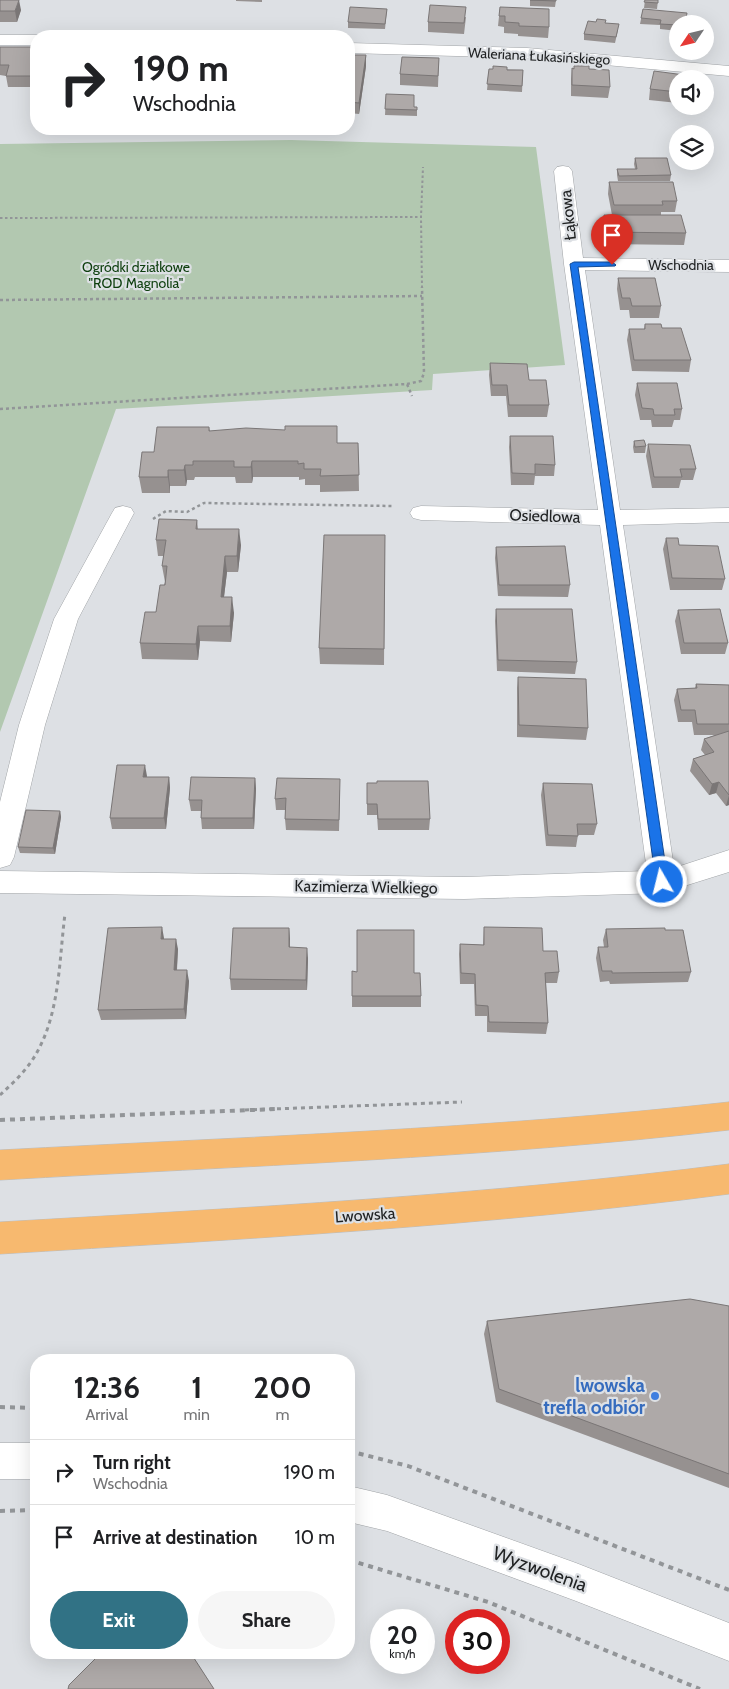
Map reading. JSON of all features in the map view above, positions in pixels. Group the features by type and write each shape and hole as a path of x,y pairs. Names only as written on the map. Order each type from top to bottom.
{"main road":[{"path":"0,1165 491,1137 658,1124 729,1116"},
{"name":"Lwowska","path":"0,1238 489,1206 667,1188 729,1179"}],"street":[{"path":"0,40 30,40"},
{"name":"Waleriana Łukasińskiego","path":"355,48 527,53 729,71"},
{"name":"Łąkowa","path":"563,171 574,264 662,882"},
{"name":"Wschodnia","path":"574,264 729,266"},
{"name":"Osiedlowa","path":"411,509 611,518 729,515"},
{"path":"0,857 32,725 66,619 123,512"},
{"name":"Kazimierza Wielkiego","path":"0,882 464,888 662,882 690,876 729,861"},
{"path":"0,1462 30,1461"},
{"name":"Wyzwolenia","path":"355,1505 387,1513 576,1582 729,1642"}],"path":[{"path":"0,409 407,384 421,381 424,373 421,217 423,167"},
{"path":"0,218 421,217"},
{"path":"0,300 422,296"},
{"path":"407,384 412,396"},
{"path":"150,520 166,511 187,512 204,503 411,509"},
{"path":"0,1095 11,1085 37,1052 52,1013 69,883"},
{"path":"0,1120 469,1101"},
{"path":"0,1407 30,1408"},
{"path":"355,1453 408,1466 729,1590"},
{"path":"0,1510 30,1510"},
{"path":"355,1562 488,1602 700,1689"}],"green space":[{"name":"Ogródki działkowe \"ROD Magnolia\"","path":"291,140 536,147 565,365 433,374 432,390 116,409 0,732 0,144"}],"building":[{"path":"0,0 19,0 15,11 0,11"},
{"path":"645,0 658,0 658,3 644,2"},
{"path":"430,5 466,7 464,23 428,22"},
{"path":"350,7 387,9 385,24 348,22"},
{"path":"500,7 549,9 549,27 519,26 519,23 505,22 505,16 499,16"},
{"path":"643,9 687,13 687,15 669,15 669,24 660,24 661,20 641,18"},
{"path":"597,19 606,20 605,23 619,24 616,37 584,34 588,21 596,22"},
{"path":"0,47 30,47 30,76 6,76 9,65 0,65"},
{"path":"355,55 366,55 359,103 355,103"},
{"path":"402,57 439,58 438,76 400,74"},
{"path":"493,66 507,67 507,70 523,70 522,86 487,84 489,69 493,69"},
{"path":"574,66 589,66 589,69 609,70 610,87 572,85 572,68 574,69"},
{"path":"654,71 669,73 669,91 650,89"},
{"path":"386,94 414,95 414,107 417,107 417,110 385,109"},
{"path":"635,158 667,158 671,175 619,176 617,169 637,169"},
{"path":"609,182 673,182 677,201 662,201 663,205 614,205"},
{"path":"604,215 681,215 686,233 607,232"},
{"path":"618,278 655,278 661,306 632,306 630,298 622,298"},
{"path":"645,324 661,324 662,328 681,328 691,360 634,360 629,329 645,329"},
{"path":"490,363 527,364 529,380 546,380 549,405 509,405 507,385 492,385"},
{"path":"637,383 677,383 682,409 674,409 675,415 654,415 653,409 642,408"},
{"path":"285,426 337,426 337,443 358,443 359,475 320,476 321,469 304,469 304,463 298,464 298,461 252,461 251,467 234,467 234,461 193,461 193,465 185,465 184,470 168,470 168,477 139,477 142,452 154,452 157,427 209,427 209,431 246,428 285,430"},
{"path":"510,436 553,436 555,465 535,464 535,474 512,473"},
{"path":"644,440 646,446 635,447 634,441"},
{"path":"648,444 690,445 696,469 680,469 682,477 654,477"},
{"path":"159,519 197,520 196,529 239,529 237,556 225,556 221,597 232,597 230,626 198,626 196,644 140,643 145,612 156,612 160,585 165,585 167,566 162,566 166,540 156,540"},
{"path":"324,535 385,535 384,649 319,648"},
{"path":"666,538 678,538 679,545 718,546 725,579 672,578"},
{"path":"565,546 570,585 499,585 496,547"},
{"path":"496,609 572,609 577,662 498,660"},
{"path":"720,609 728,643 684,643 678,610"},
{"path":"518,677 586,679 588,728 519,725"},
{"path":"696,684 729,685 729,724 697,724 695,710 681,710 677,689 697,688"},
{"path":"729,731 729,795 719,782 712,784 693,759 714,752 704,739"},
{"path":"117,765 145,765 143,777 169,777 164,818 110,818"},
{"path":"191,777 255,778 253,818 201,818 202,800 189,800"},
{"path":"277,778 340,779 339,820 285,819 286,798 275,799"},
{"path":"377,781 428,781 430,819 378,819 377,804 367,804 367,783 377,783"},
{"path":"543,783 592,784 597,824 577,824 578,836 548,835"},
{"path":"26,810 60,811 53,848 18,847"},
{"path":"162,927 161,939 176,939 174,970 187,970 184,1009 98,1010 108,928"},
{"path":"484,927 542,928 543,951 557,951 559,972 545,973 548,1023 489,1022 488,1006 476,1005 475,974 461,973 460,944 484,945"},
{"path":"233,928 289,928 289,947 307,948 306,980 230,979"},
{"path":"665,928 665,930 683,930 691,972 612,973 612,971 602,971 598,947 608,947 606,929"},
{"path":"357,930 414,930 414,973 420,973 421,996 352,996 352,971 357,972"},
{"path":"690,1299 729,1306 729,1474 499,1389 487,1321"},
{"path":"95,1659 195,1659 214,1689 68,1689 69,1685"}],"place":[{"name":"lwowska trefla odbiór","path":"655,1396"}],"route":[{"path":"612,265 574,264 662,882"}]}
